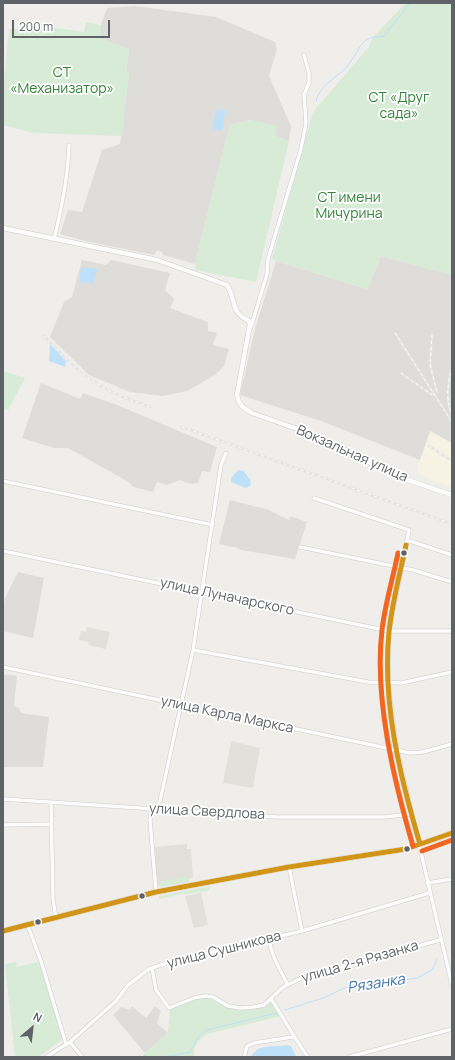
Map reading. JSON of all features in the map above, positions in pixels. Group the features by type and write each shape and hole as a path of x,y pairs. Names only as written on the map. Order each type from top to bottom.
{"main road":[{"path":"3,931 28,926 156,892 289,867 406,848 452,833"}],"street":[{"path":"251,328 267,274 268,259 301,149 306,123 304,95 309,83 309,73 304,55"},
{"path":"54,238 65,190 68,145"},
{"path":"3,228 157,260 220,282 227,285 230,290 236,312 249,321 251,328"},
{"name":"Вокзальная улица","path":"251,328 237,395 239,402 244,408 252,413 320,437 396,476 452,496"},
{"path":"156,892 150,820 151,814 156,810 160,801 193,650 221,465 226,453"},
{"path":"3,481 213,525"},
{"path":"314,498 409,530 389,631 388,683 397,750 411,814 420,844 429,893 452,985"},
{"path":"407,540 452,555"},
{"path":"300,547 402,568 452,582"},
{"name":"улица Луначарского","path":"3,551 389,631 452,631"},
{"path":"193,650 368,682 401,683 452,672"},
{"name":"улица Карла Маркса","path":"3,667 180,706 410,753 424,752 452,744"},
{"name":"улица Свердлова","path":"3,799 277,817 385,817 411,814"},
{"path":"51,803 53,898 56,918"},
{"path":"3,825 51,824"},
{"path":"289,867 302,931"},
{"path":"427,883 452,879"},
{"name":"улица Сушникова","path":"46,1057 68,1043 116,1001 128,985 152,968 170,962 302,931 429,893"},
{"path":"28,926 68,1043 82,1057"},
{"path":"269,938 270,946 278,966 288,985"},
{"name":"улица 2-я Рязанка","path":"152,968 156,990 169,1008 194,998 205,996 213,997 228,1006 240,1008 264,1005 288,985 304,977 440,940"},
{"path":"271,999 283,1017 293,1037 308,1057"},
{"path":"349,1057 452,1029"},
{"path":"244,1057 247,1046 254,1043 293,1037"}],"shaded area":[{"path":"135,6 216,17 275,42 277,49 269,76 291,126 289,141 275,136 276,126 250,120 230,125 195,264 163,255 162,252 157,250 154,255 85,241 60,234 68,210 82,212 102,150 120,144 129,74 126,73 129,50 101,38 101,25 107,8"},
{"path":"381,256 452,275 452,443 430,431 420,460 324,422 240,395 255,329 276,261 367,289"},
{"path":"82,260 106,265 111,260 170,273 165,290 174,299 170,308 208,322 208,331 217,333 213,345 229,349 224,366 215,375 187,391 162,396 130,392 89,375 50,337 64,302 72,297"},
{"path":"41,383 80,399 83,393 117,405 217,447 210,472 202,471 198,483 191,484 180,480 167,485 157,482 153,492 134,487 127,481 68,448 54,448 22,438"},
{"path":"430,431 452,443 452,487 433,481 417,473 417,466"},
{"path":"230,500 269,510 289,520 290,516 307,522 295,559 241,550 219,544"},
{"path":"18,572 44,578 33,638 3,631 3,611 5,598"},
{"path":"87,627 110,632 106,649 88,645 89,642 79,640 81,631 86,632"},
{"path":"3,674 17,676 14,706 19,708 21,713 49,717 43,767 3,767"},
{"path":"231,741 260,748 253,788 223,783"},
{"path":"187,844 187,849 191,849 193,878 157,886 155,847"},
{"path":"201,893 208,925 194,928 185,896"},
{"path":"132,1006 146,1018 155,1006 161,1011 157,1023 168,1033 145,1053 113,1015 121,1007 130,1010"}],"green space":[{"path":"406,3 452,3 452,275 381,256 367,289 272,259 313,112 369,47 373,37"},
{"name":"СТ «Механизатор»","path":"86,22 101,25 101,38 129,50 126,73 129,74 122,136 33,133 3,125 3,94 9,29 57,28 84,32"},
{"path":"250,120 277,126 275,136 289,141 256,282 196,270 195,264 230,125"},
{"path":"3,371 25,378 8,410 3,409"},
{"path":"188,876 189,882 160,887 159,882"},
{"path":"211,886 208,891 176,895 159,899 159,896"},
{"path":"16,962 17,967 37,962 41,964 63,1039 38,1057 15,1057 5,964"},
{"path":"205,998 230,1008 242,1010 254,1009 271,1003 281,1016 207,1034 195,1046 194,1056 145,1057 143,1055 168,1033 169,1010 195,1000"}],"water":[{"path":"217,109 226,111 222,131 214,130 213,124"},
{"path":"82,267 97,269 93,284 80,282"},
{"path":"50,344 66,361 65,367 49,361"},
{"path":"238,470 244,471 250,480 251,485 246,488 231,482 231,478"},
{"path":"286,1045 291,1046 296,1057 251,1057 262,1048"}],"waterway":[{"path":"316,101 324,87 346,68 364,42 370,38 384,36 410,3"},
{"name":"Рязанка","path":"285,1010 323,998 351,985 366,982 392,982 417,978 432,970 437,959"},
{"name":"Рязанка","path":"165,1057 190,1052 199,1036 207,1030 277,1013"}],"railway":[{"path":"395,333 452,422"},
{"path":"432,335 430,365 437,392"},
{"path":"44,336 89,379 114,393 150,407"},
{"path":"452,367 448,385 448,403 452,415"},
{"path":"401,373 432,395"},
{"path":"182,427 452,524"},
{"path":"429,446 452,461"}],"transit line":[{"path":"406,545 390,621 388,685 394,739 420,844"},
{"path":"398,553 383,620 380,656 381,683 387,739 399,794 413,846"},
{"path":"3,931 156,892 289,867 406,849 452,833"},
{"path":"422,851 452,840"}],"park label":[{"name":"СТ «Друг сада»","path":"399,106"},
{"name":"СТ имени Мичурина","path":"349,206"}]}
